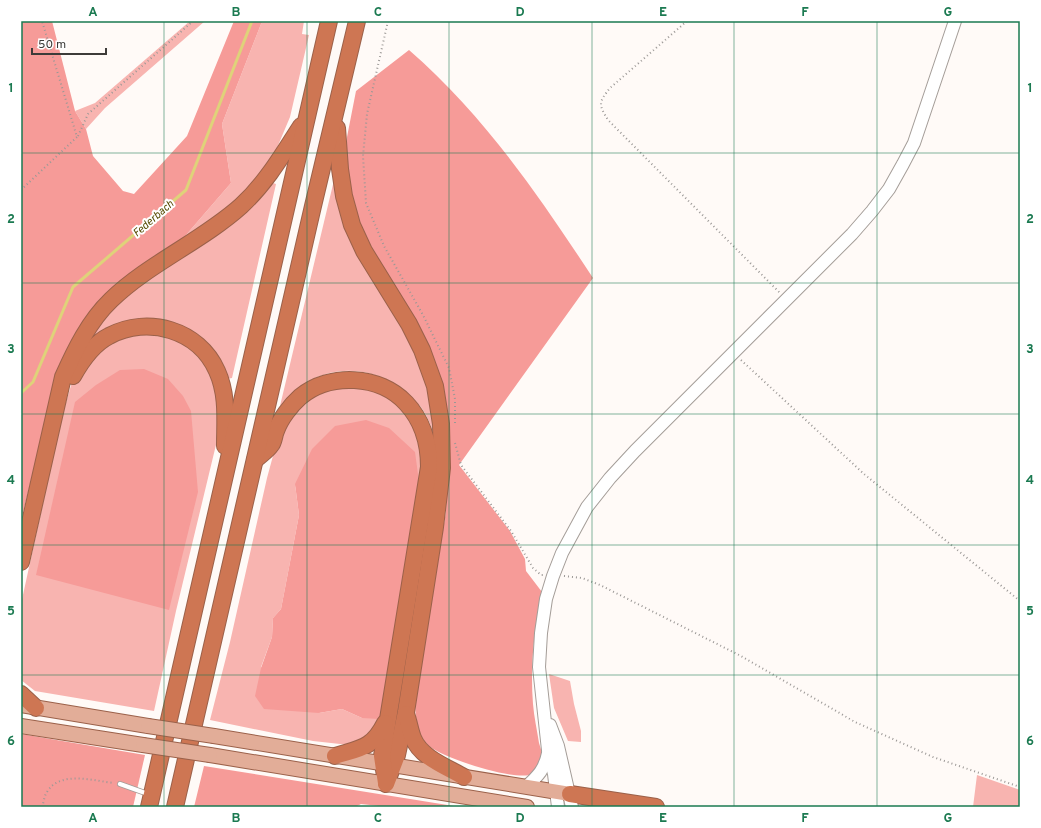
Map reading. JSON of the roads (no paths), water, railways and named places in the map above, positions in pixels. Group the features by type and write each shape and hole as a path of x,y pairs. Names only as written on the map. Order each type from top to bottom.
{"highway":[{"path":"150,801 329,21"},
{"path":"175,807 357,21"},
{"path":"335,756 367,746 375,740 398,712 435,527 442,468 441,424 435,386 422,350 410,324 364,251 352,225 344,196 340,169 336,112"},
{"path":"21,562 63,377 75,351 92,322 111,300 132,283 241,206 263,182 307,116"},
{"path":"54,419 69,383 80,363 91,349 109,336 129,328 148,326 171,330 183,334 197,344 208,356 217,371 224,392 224,479"},
{"path":"255,460 271,445 276,430 284,416 300,397 317,387 333,381 350,380 372,383 390,391 406,403 420,422 427,439 429,467 398,712 397,755 388,765 386,784"},
{"path":"21,694 28,706"},
{"path":"398,712 419,748 426,755 464,777"},
{"path":"566,798 656,807"}],"main road":[{"path":"28,706 526,787 566,798"},
{"path":"21,726 210,755 525,807"}],"street":[{"path":"526,787 538,776 546,762 548,750 539,667 541,633 546,599 553,576 571,535 587,507 598,492 635,451 787,300 852,234 872,211 903,164 914,143 955,21"},
{"path":"545,712 558,746 566,798"},
{"path":"548,750 566,798"},
{"path":"558,807 566,798"}],"lane":[{"path":"120,784 150,801"}],"waterway":[{"name":"Federbach","path":"21,393 33,382 73,287 186,190 252,21"}]}
